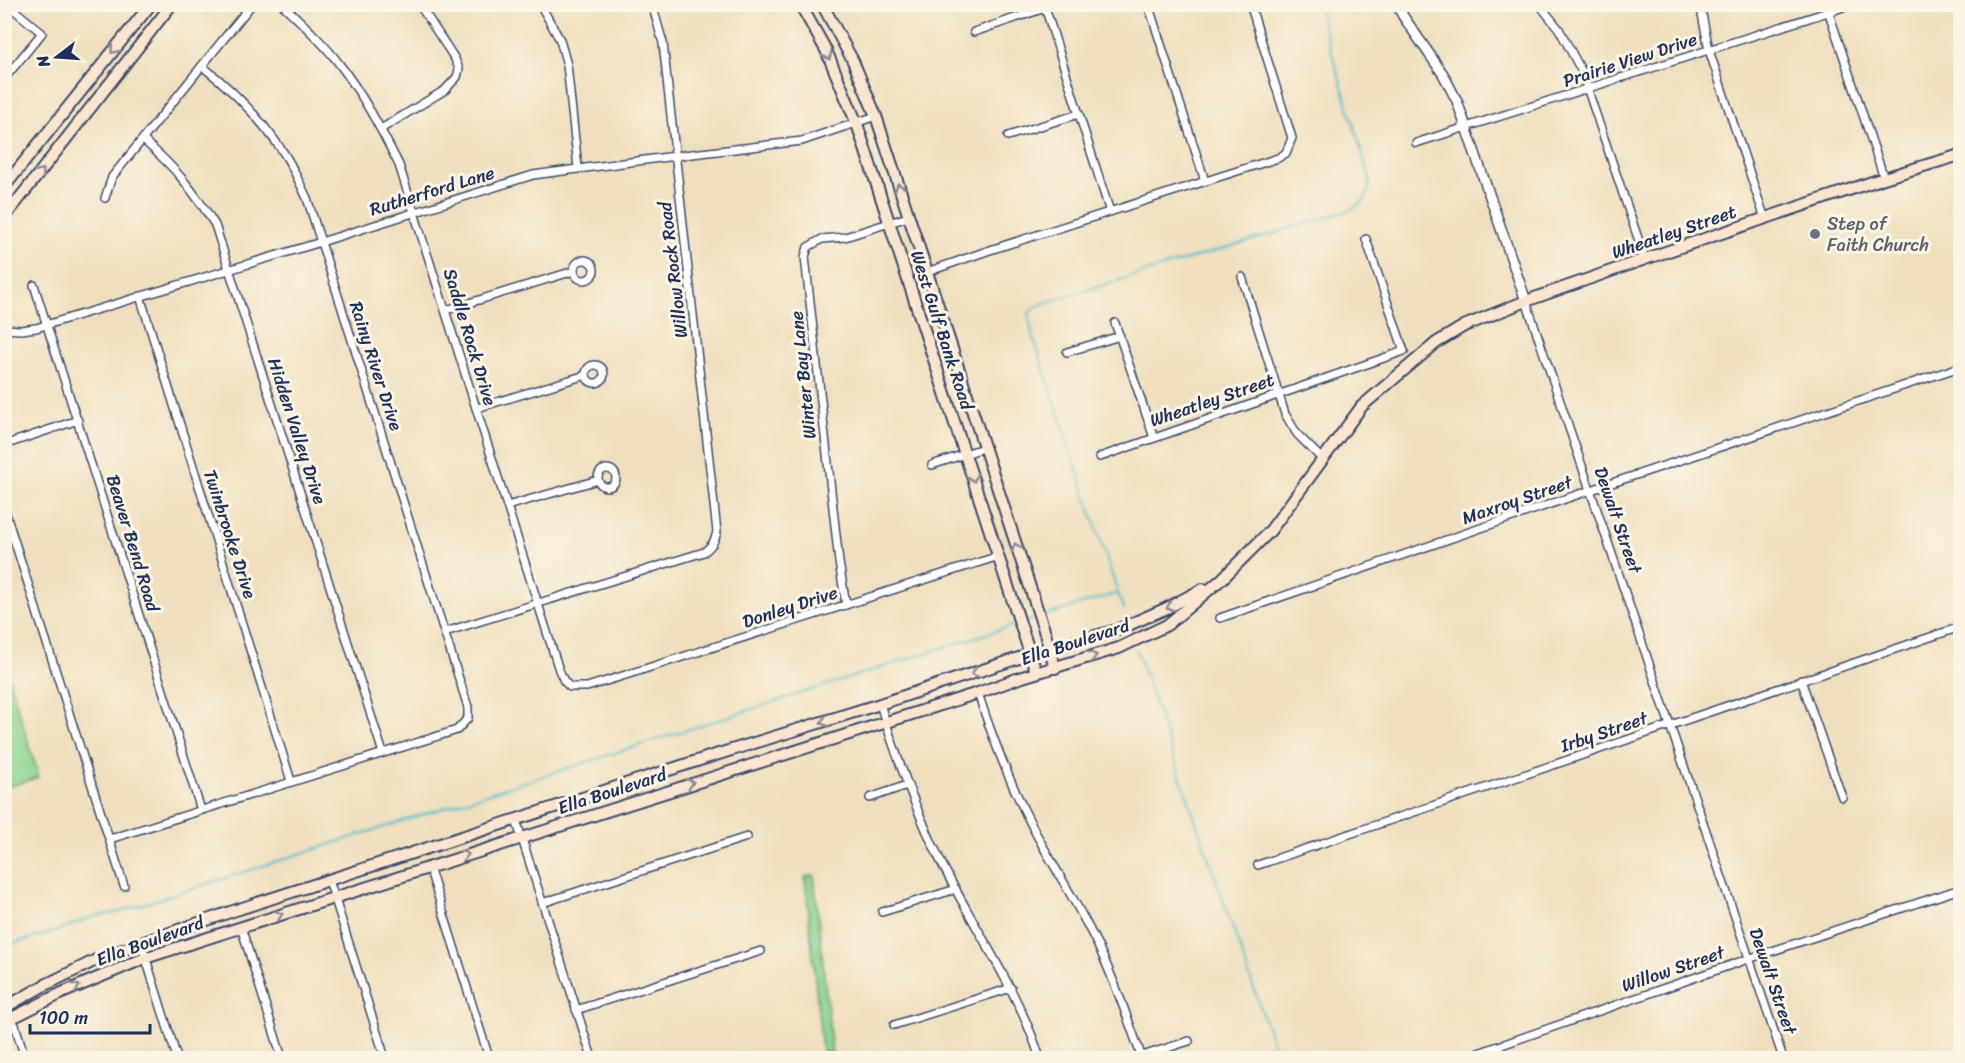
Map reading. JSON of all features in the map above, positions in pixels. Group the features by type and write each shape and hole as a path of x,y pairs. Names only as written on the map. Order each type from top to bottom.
{"main road":[{"path":"4,187 151,4"},
{"path":"4,218 172,4"},
{"name":"West Gulf Bank Road","path":"800,4 834,68 857,124 1036,672"},
{"path":"812,24 825,9"},
{"name":"West Gulf Bank Road","path":"825,9 853,61 876,116 1035,602 1054,668"},
{"path":"45,136 60,148"},
{"name":"Wheatley Street","path":"1409,365 1436,343 1464,326 1526,301 1884,178 1960,155"},
{"name":"Ella Boulevard","path":"6,1014 145,958 978,693 1036,672 1119,648 1167,625 1222,579 1270,531 1362,406 1409,365"},
{"name":"Ella Boulevard","path":"6,1014 43,986 98,958 720,753 880,704 1031,654 1117,630 1167,608 1222,579"}],"street":[{"path":"4,80 42,33 7,4"},
{"path":"105,198 112,177 252,4"},
{"name":"Saddle Rock Drive","path":"282,4 313,33 336,60 381,129 399,165 564,681 570,687 591,686"},
{"path":"381,129 445,90 457,77 459,69 455,59 418,4"},
{"path":"540,4 560,40 567,65 578,168"},
{"name":"Willow Rock Road","path":"538,603 704,552 711,547 717,533 663,43 652,4"},
{"path":"1148,4 1205,182"},
{"path":"927,272 1278,158 1286,153 1291,146 1290,127 1250,4"},
{"name":"Dewalt Street","path":"1397,4 1458,101 1783,1059"},
{"path":"1539,4 1574,53 1645,260"},
{"path":"1700,4 1709,50 1765,219"},
{"name":"Prairie View Drive","path":"1416,143 1709,50 1827,8 1853,4"},
{"path":"974,32 1045,6 1110,212"},
{"path":"1827,8 1884,178"},
{"name":"Rainy River Drive","path":"202,66 246,104 282,151 307,198 468,707 468,718 457,730 383,753"},
{"path":"1008,136 1079,114"},
{"name":"Rutherford Lane","path":"4,329 21,330 48,324 533,176 578,168 802,141 876,116"},
{"name":"Hidden Valley Drive","path":"143,140 165,158 191,188 215,225 383,753"},
{"name":"Winter Bay Lane","path":"846,605 839,562 805,256 808,247 814,243 844,237 908,217"},
{"name":"Wheatley Street","path":"1100,458 1404,351 1366,239"},
{"path":"446,310 574,272"},
{"path":"1242,277 1285,414 1297,434 1323,460"},
{"name":"Beaver Bend Road","path":"34,285 201,810"},
{"name":"Twinbrooke Drive","path":"140,296 291,781"},
{"path":"1115,323 1154,438"},
{"path":"1067,352 1120,336"},
{"name":"Maxroy Street","path":"1220,618 1591,490 1960,367"},
{"path":"477,408 586,375"},
{"path":"4,445 78,420"},
{"path":"932,465 983,448"},
{"path":"507,506 598,480"},
{"path":"4,508 124,886"},
{"name":"Donley Drive","path":"591,686 999,556"},
{"path":"445,632 538,603"},
{"name":"Irby Street","path":"1258,865 1960,627"},
{"path":"1801,680 1842,797"},
{"path":"978,693 1011,781 1044,849 1099,948 1140,1058 1189,1041"},
{"path":"880,704 907,785 956,889 1011,988 1027,1022 1040,1059"},
{"path":"110,839 383,753"},
{"path":"870,798 907,785"},
{"path":"516,820 591,1059"},
{"path":"542,903 747,837"},
{"path":"429,867 489,1059"},
{"path":"329,880 385,1059"},
{"path":"882,912 956,889"},
{"name":"Willow Street","path":"1464,1059 1748,959 1960,889"},
{"path":"241,927 282,1059"},
{"path":"141,943 177,1059"},
{"path":"576,1010 761,951"},
{"path":"894,1025 1011,988"},
{"path":"6,1014 25,1059"}],"green space":[{"path":"5,666 39,777 4,788"},
{"path":"814,875 832,1052 822,1052 805,877"}],"waterway":[{"path":"1043,616 1118,593 1031,330 1029,314 1034,308 1044,303 1348,211 1362,202 1367,196 1370,179 1317,4"},
{"path":"1118,593 1124,610"},
{"path":"1023,623 1037,618"},
{"path":"4,946 51,933 92,917 119,912 1017,624"},
{"path":"1136,649 1278,1058"}],"place":[{"name":"Step of Faith Church","path":"1815,234"}]}
